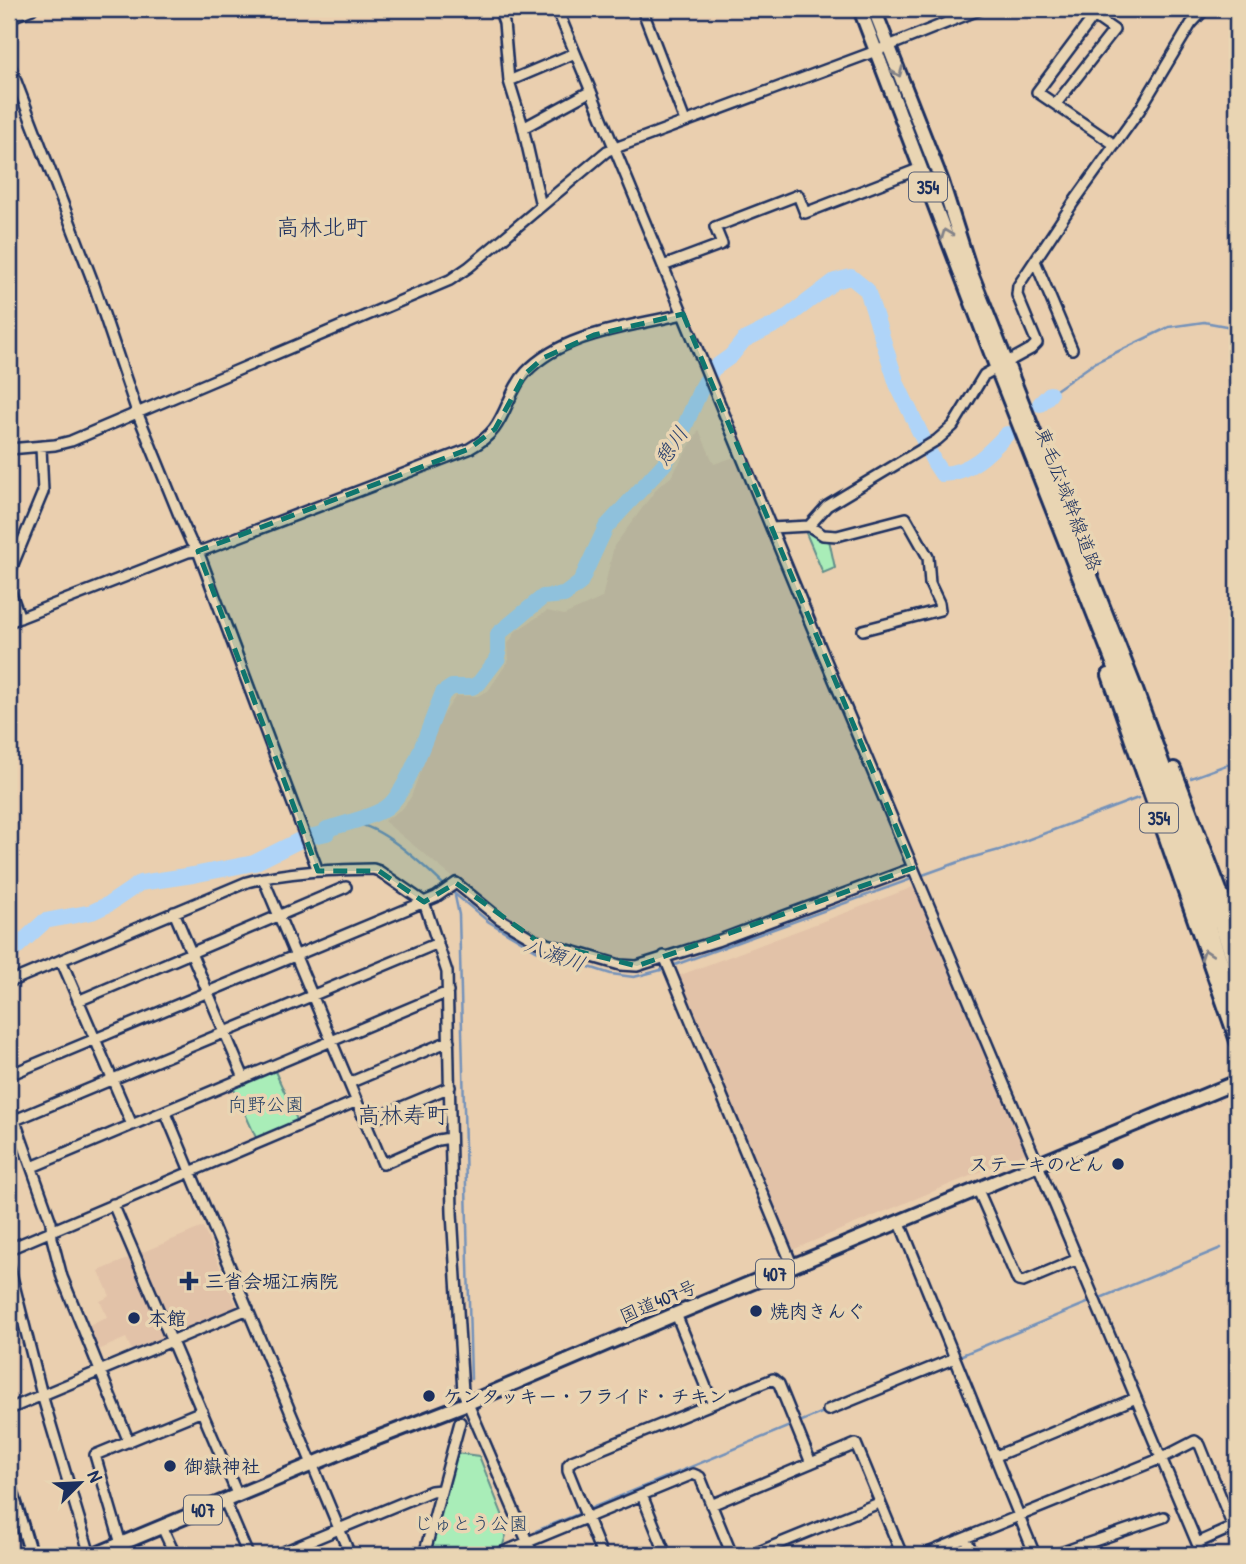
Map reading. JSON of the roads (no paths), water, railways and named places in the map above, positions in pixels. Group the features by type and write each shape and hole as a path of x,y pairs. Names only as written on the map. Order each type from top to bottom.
{"highway":[{"name":"東毛広域幹線道路","path":"860,9 882,49 942,182 1001,364 1152,764 1237,1006"},
{"name":"東毛広域幹線道路","path":"874,9 882,49 921,168 1136,690 1237,970"},
{"name":"354","path":"1086,594 1110,676 1237,1041"},
{"name":"354","path":"1106,615 1135,668 1237,935"},
{"name":"国道407号","path":"97,1554 468,1403 1237,1082"}],"main road":[{"path":"9,1481 12,1506 30,1555"}],"street":[{"path":"9,18 32,9"},
{"path":"499,9 505,23 509,81 541,206"},
{"path":"557,9 771,528 1202,1555"},
{"path":"642,9 685,121"},
{"path":"9,449 41,447 71,441 450,280 607,151 882,49 981,9"},
{"path":"809,526 827,506 937,440 953,426 984,375 1037,343 1017,295 1018,286 1163,73 1191,24 1205,9"},
{"path":"1056,104 1114,30 1094,16 1037,92 1115,145"},
{"path":"509,81 575,53"},
{"path":"9,63 93,282 137,412 183,524 198,551 318,871"},
{"path":"523,128 591,91"},
{"path":"663,266 722,244 715,227 798,195 805,213 921,168"},
{"path":"1035,261 1072,349"},
{"path":"9,622 188,552 198,551 469,449 495,429 525,373 542,358 558,348 594,335 683,314"},
{"path":"9,574 43,492 41,447"},
{"path":"771,528 809,526 823,535 837,536 906,518 928,558 930,584 940,610 863,630"},
{"path":"9,588 20,618"},
{"path":"9,982 174,912 263,878 318,871 379,871 424,902 447,972 452,1213 463,1392 533,1555"},
{"path":"9,1075 424,902 456,883 500,919 537,941 620,965 637,966 915,871"},
{"path":"263,878 383,1164 438,1140 450,1138"},
{"path":"78,1001 346,887"},
{"path":"174,912 244,1078"},
{"path":"15,1120 438,943"},
{"path":"665,958 793,1267"},
{"path":"61,960 132,1125"},
{"path":"32,1167 448,992"},
{"path":"349,1083 449,1041"},
{"path":"366,1122 450,1087"},
{"path":"9,1249 357,1101"},
{"path":"9,1104 51,1222 62,1277 128,1441"},
{"path":"165,1111 350,1555"},
{"path":"978,1190 1018,1281 1023,1282 1078,1259"},
{"path":"113,1204 238,1496"},
{"path":"900,1223 1035,1555"},
{"path":"9,1265 43,1395 97,1554"},
{"path":"9,1409 248,1309"},
{"path":"676,1314 712,1402"},
{"path":"828,1410 955,1358"},
{"path":"602,1555 568,1471 569,1462 768,1380 776,1381 811,1463"},
{"path":"996,1456 1136,1398"},
{"path":"121,1544 95,1455 202,1411"},
{"path":"424,1555 460,1422"},
{"path":"923,1555 1162,1458 1195,1441 1200,1445 1233,1527 1197,1543"},
{"path":"711,1505 856,1444 902,1555"},
{"path":"496,1555 696,1474 700,1477 732,1555"},
{"path":"276,1555 431,1491 440,1490"},
{"path":"642,1495 666,1555"},
{"path":"225,1501 248,1555"},
{"path":"751,1555 880,1503"},
{"path":"1054,1555 1164,1517"},
{"path":"163,1527 175,1555"},
{"path":"965,1538 972,1555"}],"waterway":[{"name":"憩川","path":"9,954 45,921 92,912 140,883 254,863 304,838 327,833 327,829 384,809 402,789 410,774 443,693 452,687 472,687 479,683 498,658 498,634 543,597 564,595 580,583 606,527 665,463 677,444 700,391 713,369 731,356 744,340 782,321 835,281 851,277 867,290 897,384 942,474 970,466 986,455 1007,434"},
{"name":"憩川","path":"1050,394 1096,362 1169,327 1204,322 1237,328"},
{"name":"憩川","path":"1040,404 1050,394"},
{"name":"八瀬川","path":"1191,778 1237,761"},
{"name":"八瀬川","path":"920,876 1003,849 1138,798"},
{"name":"八瀬川","path":"327,833 353,824 376,831 402,848 445,886"},
{"name":"八瀬川","path":"450,890 489,922 536,950 611,974 634,977 661,970 914,878"},
{"path":"455,896 459,915 471,1379"},
{"path":"1232,1243 1237,1241"},
{"path":"1098,1299 1221,1248"},
{"path":"962,1355 1092,1301"},
{"path":"587,1510 826,1411"},
{"path":"536,1531 581,1513"}],"place":[{"name":"ステーキのどん","path":"1118,1164"},
{"name":"三省会堀江病院","path":"189,1281"},
{"name":"焼肉きんぐ","path":"756,1311"},
{"name":"本館","path":"134,1318"},
{"name":"ケンタッキー・フライド・チキン","path":"429,1396"},
{"name":"御嶽神社","path":"170,1466"}],"district":[{"name":"高林北町","path":"322,226"},
{"name":"高林寿町","path":"403,1114"}],"park label":[{"name":"向野公園","path":"266,1104"},
{"name":"じゅとう公園","path":"471,1523"}]}
